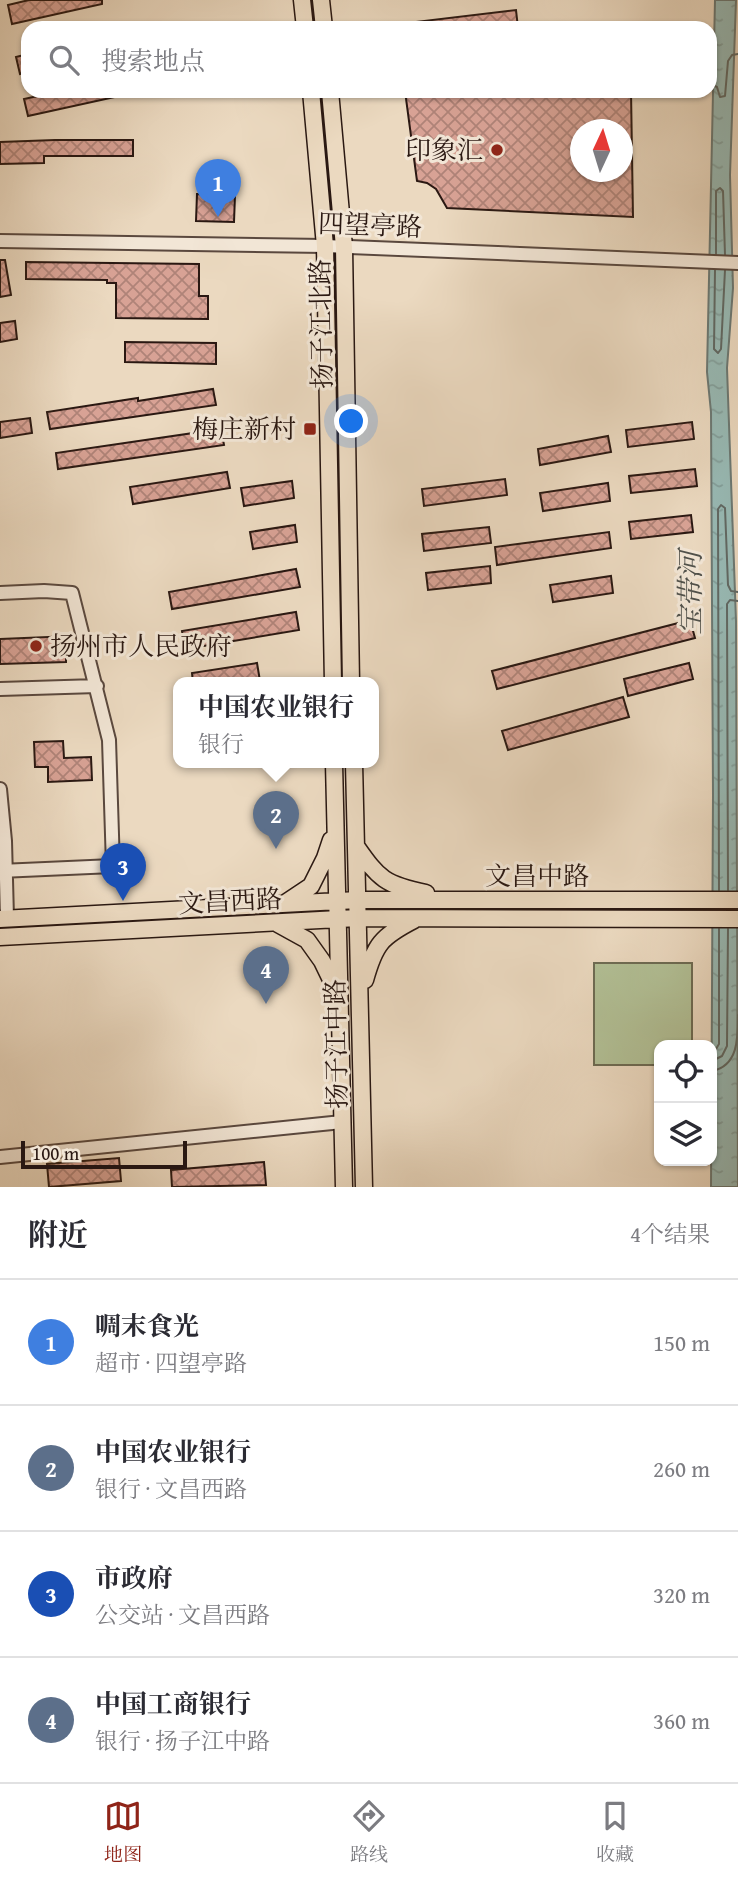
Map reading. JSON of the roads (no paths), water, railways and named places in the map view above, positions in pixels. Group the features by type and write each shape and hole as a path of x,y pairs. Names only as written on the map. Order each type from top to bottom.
{"main road":[{"path":"302,0 304,21"},
{"path":"321,0 323,21"},
{"name":"扬子江北路","path":"312,98 325,246 333,677"},
{"name":"扬子江北路","path":"331,98 344,247 351,677"},
{"path":"334,768 337,901"},
{"path":"354,768 358,900"},
{"path":"284,904 310,886 325,858 335,824"},
{"path":"356,846 376,874 398,888 467,900"},
{"name":"扬子江中路","path":"358,900 364,1187"},
{"name":"文昌中路","path":"337,901 738,900"},
{"name":"文昌西路","path":"3,918 337,901"},
{"name":"扬子江中路","path":"337,901 344,1187"},
{"name":"文昌中路","path":"358,918 738,919"},
{"name":"文昌西路","path":"0,937 358,918"},
{"path":"360,1000 372,954 388,934 416,919"},
{"path":"275,923 307,940 322,961 339,997"}],"street":[{"name":"四望亭路","path":"0,241 325,246 738,263"},
{"path":"0,593 72,593 109,740 113,866 3,871"},
{"path":"0,689 97,686"},
{"path":"0,789 3,918"},
{"path":"0,1157 342,1122"}],"water":[{"path":"715,0 736,0 730,175 733,288 727,368 736,621 738,1187 711,1187 711,1166 717,1166 717,1040 712,1040 711,412 707,372 713,98 717,98 717,21 715,21"}],"place":[{"name":"印象汇","path":"497,150"},
{"name":"啁末食光","path":"218,217"},
{"name":"梅庄新村","path":"310,429"},
{"name":"扬州市人民政府","path":"36,646"},
{"name":"中国农业银行","path":"276,849"},
{"name":"市政府","path":"123,901"},
{"name":"中国工商银行","path":"266,1004"}],"water label":[{"name":"宝带河","path":"690,593"}]}
